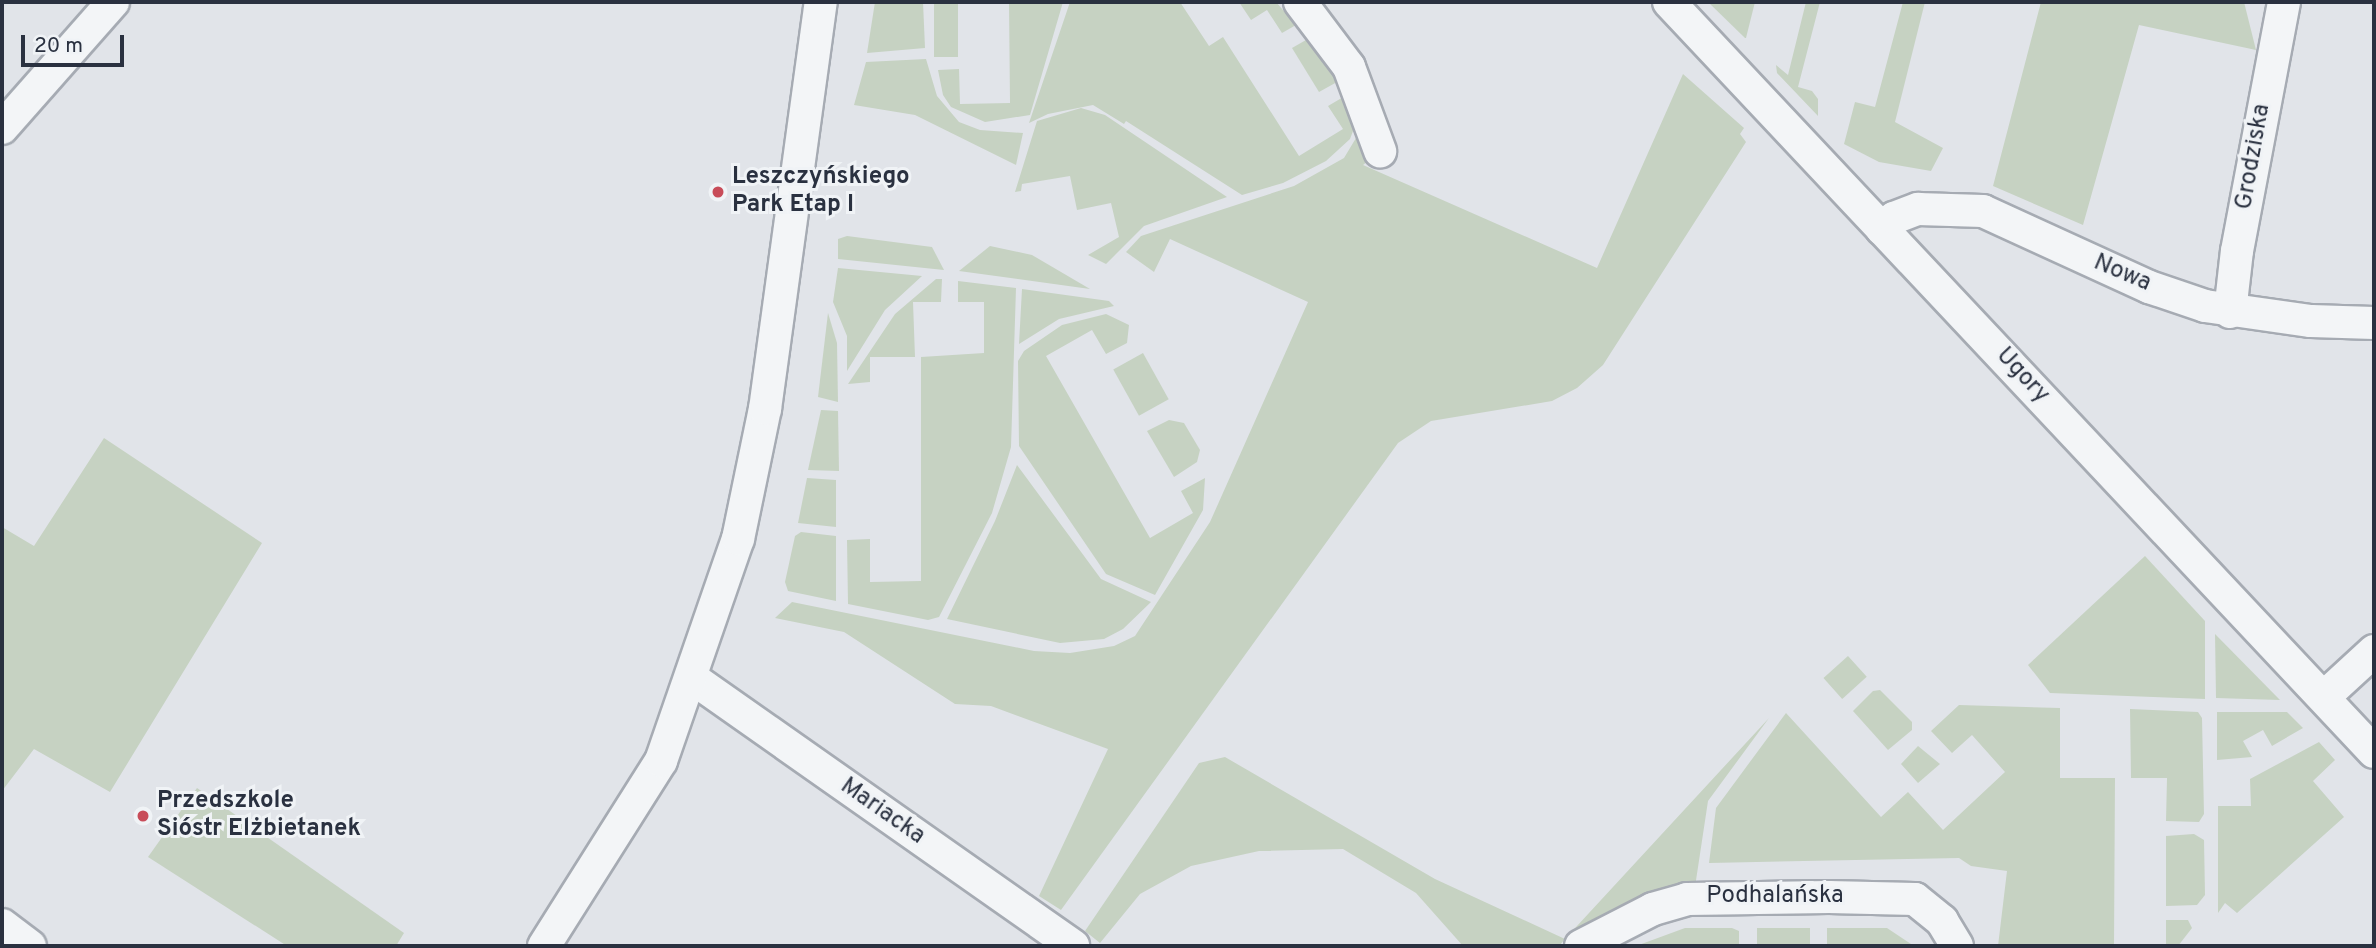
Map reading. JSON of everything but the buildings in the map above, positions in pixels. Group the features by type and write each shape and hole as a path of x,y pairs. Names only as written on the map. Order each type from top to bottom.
{"street":[{"path":"2,128 113,2"},
{"path":"544,946 647,788 692,678 749,499 821,2"},
{"path":"1300,2 1349,68 1380,151"},
{"name":"Ugory","path":"1669,2 2374,752"},
{"name":"Grodziska","path":"2230,312 2237,251 2284,2"},
{"name":"Nowa","path":"1882,229 1894,218 1918,209 1983,211 2149,287 2230,312 2374,323"},
{"path":"2324,697 2374,650"},
{"name":"Mariacka","path":"692,678 1073,946"},
{"name":"Podhalańska","path":"1581,946 1653,909 1687,899 1872,897 1915,900 1942,921 1957,946"},
{"path":"2,925 30,946"}],"green space":[{"path":"875,2 923,2 925,48 867,53"},
{"path":"934,2 958,2 958,57 934,57"},
{"path":"1009,2 1063,2 1030,115 985,122 951,107 943,95 938,70 959,69 960,104 1010,103"},
{"path":"1070,2 1180,2 1209,46 1223,37 1299,156 1343,129 1328,106 1345,96 1356,123 1350,139 1326,161 1283,183 1242,195 1126,121 1124,124 1093,105 1048,114 1029,123"},
{"path":"1239,2 1276,2 1296,25 1282,33 1267,10 1251,20"},
{"path":"1708,2 1755,2 1746,38 1745,38"},
{"path":"1806,2 1820,2 1798,87 1812,91 1818,99 1818,116 1777,73 1776,65 1788,75"},
{"path":"1903,2 1925,2 1895,122 1943,148 1931,171 1879,162 1844,144 1855,102 1875,107"},
{"path":"2041,2 2244,2 2256,50 2139,25 2083,225 1993,186"},
{"path":"1306,40 1332,68 1337,82 1319,92 1292,48"},
{"path":"926,59 937,96 959,122 980,130 1023,133 1016,165 915,115 854,105 866,62"},
{"path":"1683,74 1744,128 1740,134 1746,142 1603,365 1577,388 1552,401 1431,421 1398,443 1061,910 1039,896 1108,749 991,706 955,704 844,632 775,618 792,602 1034,651 1070,653 1114,646 1135,636 1210,522 1308,302 1170,239 1154,272 1126,252 1141,236 1294,186 1344,158 1359,133 1368,161 1363,165 1597,268"},
{"path":"1081,108 1105,115 1227,197 1144,226 1106,264 1088,255 1119,237 1111,203 1077,210 1070,176 1022,184 1021,191 1015,192 1037,121"},
{"path":"847,236 932,247 944,270 838,259 838,239"},
{"path":"990,246 1032,255 1090,289 959,271"},
{"path":"838,268 922,276 885,310 847,371 847,336 833,302"},
{"path":"936,279 942,279 941,302 913,302 915,357 870,357 870,382 848,384 895,314"},
{"path":"958,281 1016,288 1011,447 992,513 939,617 928,620 848,604 847,540 870,539 870,582 921,581 921,357 984,353 984,302 958,302"},
{"path":"1022,289 1109,301 1114,306 1059,319 1019,344"},
{"path":"828,313 837,343 838,402 818,397"},
{"path":"1106,314 1129,325 1127,343 1106,354 1092,330 1046,356 1150,538 1193,513 1181,491 1205,478 1203,510 1155,595 1106,574 1019,446 1018,361 1024,351 1062,325"},
{"path":"1143,353 1169,399 1139,416 1113,369"},
{"path":"821,410 838,411 839,471 808,470"},
{"path":"1169,420 1184,423 1200,450 1197,462 1174,477 1147,431"},
{"path":"104,438 262,543 110,792 34,749 2,791 2,527 34,546"},
{"path":"1017,465 1101,579 1151,602 1123,629 1104,639 1060,643 947,619 995,521"},
{"path":"807,478 836,480 836,527 798,523"},
{"path":"801,532 836,536 836,601 788,591 785,582 795,536"},
{"path":"2145,556 2205,621 2205,699 2050,693 2028,665"},
{"path":"2215,634 2280,700 2216,698"},
{"path":"1848,656 1867,677 1842,699 1823,678"},
{"path":"1880,690 1912,722 1912,730 1888,750 1853,711 1873,691"},
{"path":"1959,705 2060,708 2060,778 2115,778 2114,946 1998,946 2007,871 1971,866 1959,858 1709,863 1716,808 1786,713 1881,817 1908,792 1943,830 2005,772 1972,735 1952,753 1931,731"},
{"path":"2130,709 2198,712 2202,718 2204,814 2199,822 2166,821 2167,778 2131,778"},
{"path":"2217,712 2287,712 2303,728 2272,746 2263,730 2243,741 2252,757 2217,760"},
{"path":"1769,718 1708,801 1695,887 1570,944 1565,939"},
{"path":"2319,742 2335,760 2313,781 2344,817 2237,913 2225,903 2218,913 2218,806 2251,806 2250,779"},
{"path":"1918,746 1940,764 1918,783 1901,764"},
{"path":"1225,757 1435,879 1565,939 1559,946 1463,946 1416,893 1343,849 1259,851 1191,866 1140,894 1100,943 1085,931 1199,763"},
{"path":"197,788 404,933 396,946 287,946 148,857"},
{"path":"2194,834 2204,840 2205,895 2197,905 2166,906 2166,836"},
{"path":"2166,920 2188,920 2192,928 2178,946 2166,946"},
{"path":"1685,928 1732,928 1739,931 1739,946 1636,946"},
{"path":"1757,928 1810,928 1810,946 1757,946"},
{"path":"1827,928 1887,928 1914,946 1827,946"}],"place":[{"name":"Leszczyńskiego Park Etap I","path":"718,192"},
{"name":"Przedszkole Sióstr Elżbietanek","path":"143,816"}]}
